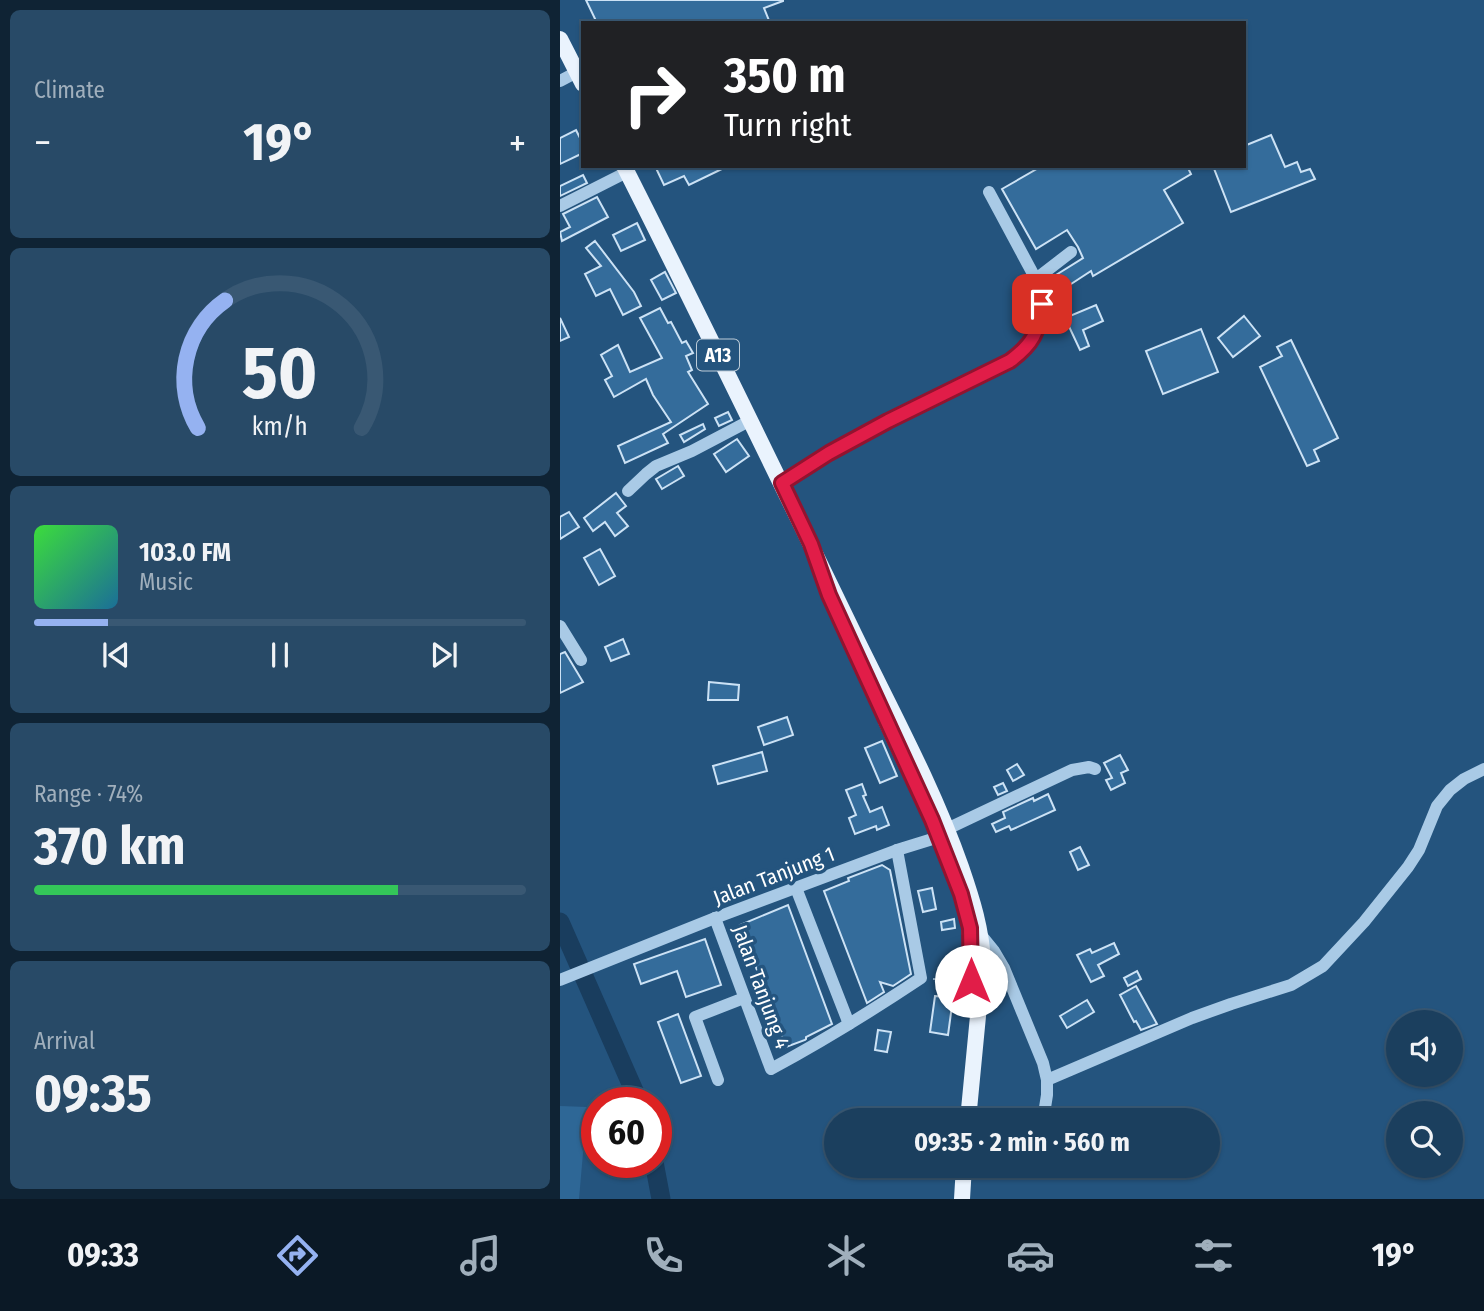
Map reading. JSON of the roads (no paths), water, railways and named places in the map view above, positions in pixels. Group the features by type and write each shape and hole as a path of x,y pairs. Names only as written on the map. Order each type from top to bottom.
{"main road":[{"path":"560,39 565,60 580,78"},
{"name":"A13","path":"626,169 782,483 934,799 970,928 968,1108"},
{"name":"A13","path":"811,544 829,595 943,833 957,856 975,908 984,964 969,1108"},
{"path":"962,1196 963,1178"}],"street":[{"path":"560,81 580,78"},
{"path":"560,206 626,169"},
{"path":"782,483 829,453 888,421 1010,361 1031,343 1041,315 1041,293 989,192"},
{"path":"1036,279 1072,252"},
{"path":"628,491 656,467 751,420"},
{"path":"560,625 581,660"},
{"name":"Jalan Tanjung 1","path":"565,977 943,833 1072,770 1089,767 1095,769"},
{"path":"1047,1080 1192,1018 1291,985 1323,966 1356,931 1408,867 1419,849 1437,806 1450,790 1484,769"},
{"path":"796,888 849,1024 921,978 897,850"},
{"name":"Jalan Tanjung 4","path":"715,919 771,1069 849,1024"},
{"path":"981,935 994,951 1008,977 1036,1045 1047,1080 1045,1108"},
{"path":"718,1080 695,1017 744,998"}],"waterway":[{"path":"560,922 632,1087"},
{"path":"657,1178 661,1199"}]}
